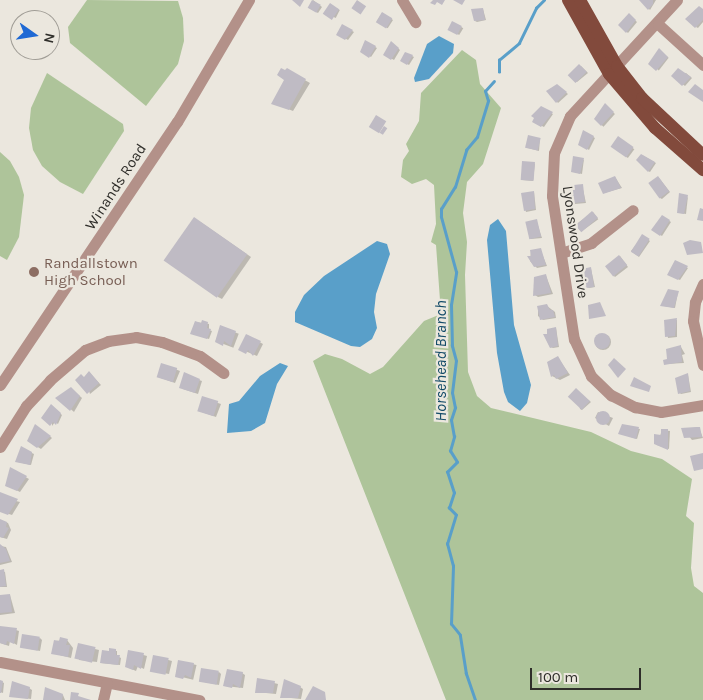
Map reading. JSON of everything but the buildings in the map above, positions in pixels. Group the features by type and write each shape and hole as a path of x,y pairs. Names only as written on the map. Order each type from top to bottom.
{"main road":[{"path":"568,0 613,70 655,128 703,170"},
{"path":"580,0 613,70 703,155"}],"street":[{"name":"Winands Road","path":"0,385 177,122 249,0"},
{"path":"402,0 415,22"},
{"name":"Lyonswood Drive","path":"677,0 658,24 570,116 556,146 552,196 576,346 584,365 601,386 623,402 648,410 674,412 703,406"},
{"path":"658,24 703,64"},
{"path":"561,253 591,244 633,210"},
{"path":"703,284 695,302 693,321 703,365"},
{"path":"0,447 22,412 50,380 85,350 108,341 136,337 162,342 200,356 223,373"},
{"path":"0,662 199,700"},
{"path":"103,700 107,682"}],"green space":[{"path":"87,0 178,1 183,18 184,41 178,64 146,106 70,43 68,27"},
{"path":"462,50 476,60 480,84 501,108 483,164 467,182 463,213 467,242 465,275 468,372 477,396 491,408 591,432 631,451 662,459 692,479 686,516 694,523 691,568 694,586 703,593 703,700 446,700 313,361 325,354 342,359 370,374 383,367 424,321 441,314 436,245 431,242 436,224 434,185 426,179 412,184 401,177 403,160 409,151 406,144 419,121 421,93"},
{"path":"47,73 123,124 124,131 83,194 60,182 42,166 33,150 29,128 31,108"},
{"path":"0,152 10,161 19,177 24,195 19,237 7,260 0,256"}],"water":[{"path":"439,36 454,44 453,53 429,79 415,82 414,78 427,44"},
{"path":"498,219 506,231 514,325 531,385 527,403 520,411 508,402 504,392 497,353 487,240 490,225"},
{"path":"377,241 387,244 390,254 376,294 374,312 377,328 372,339 360,347 351,346 295,322 295,312 304,295 324,276"},
{"path":"280,363 288,366 277,384 265,423 251,431 227,433 229,404 239,401 260,376"}],"waterway":[{"name":"Horsehead Branch","path":"499,72 499,60 519,43 536,8 544,0"},
{"name":"Horsehead Branch","path":"475,700 466,674 460,635 451,624 453,566 447,544 456,515 449,508 454,493 447,472 457,462 450,451 454,437 451,420 455,408 452,393 456,361 452,346 451,305 456,272 441,217 441,209 455,187 466,150 477,137 488,101 485,91 494,81"}],"place":[{"name":"Randallstown High School","path":"34,272"}]}
